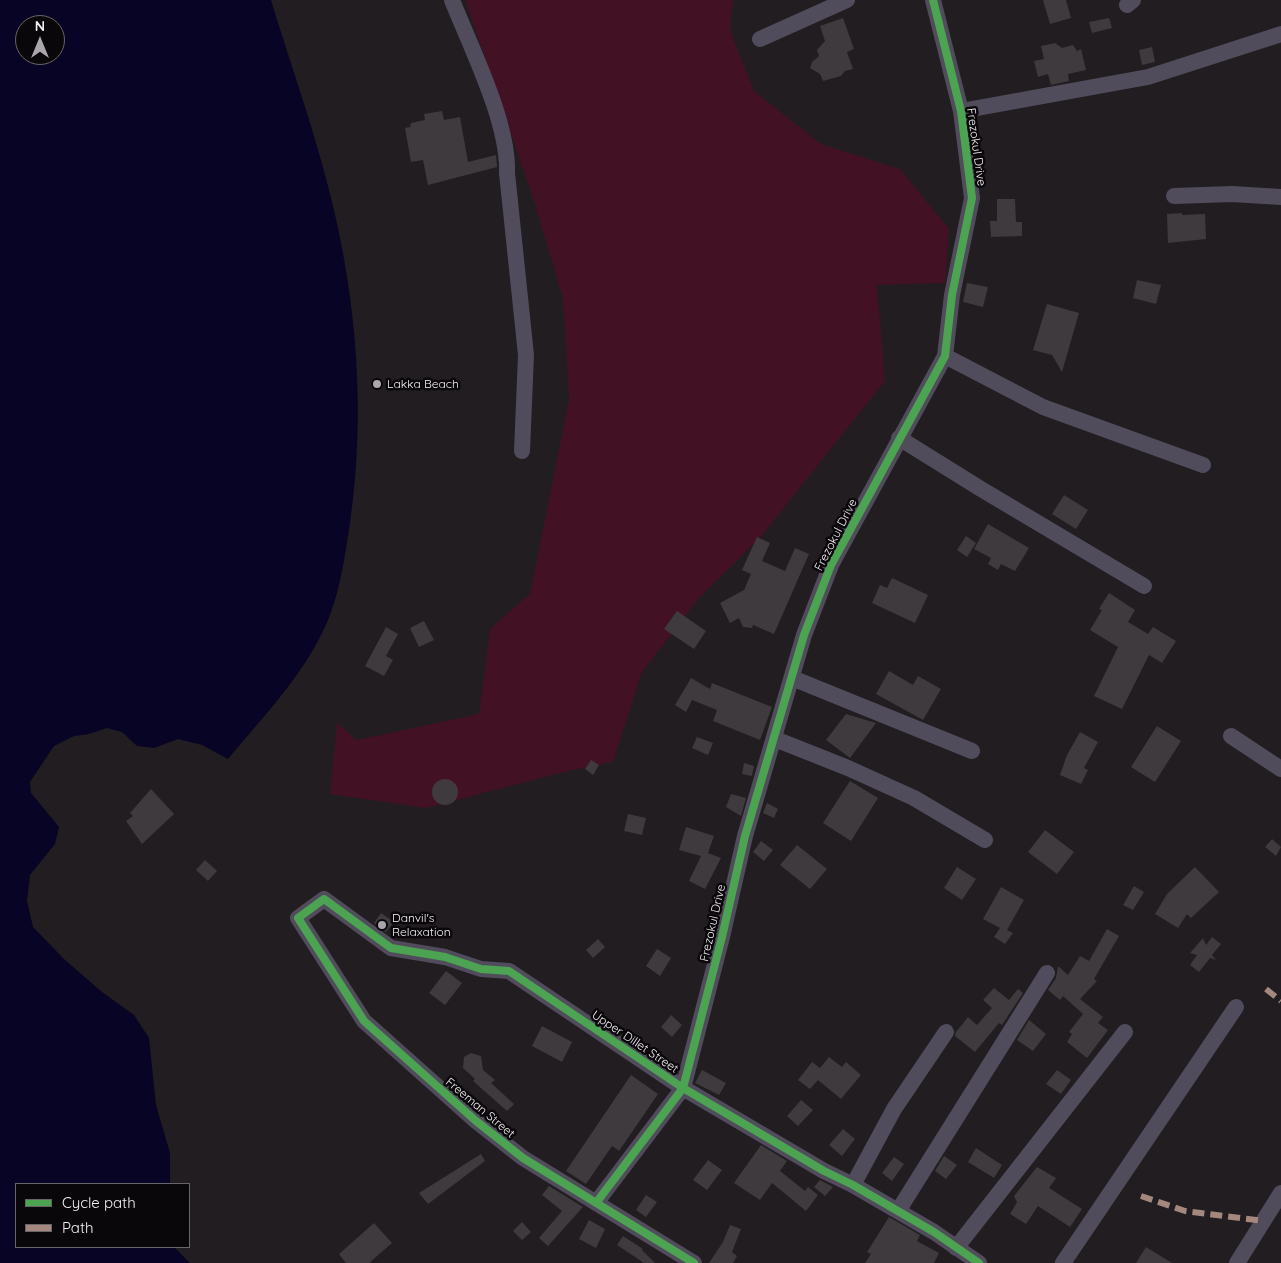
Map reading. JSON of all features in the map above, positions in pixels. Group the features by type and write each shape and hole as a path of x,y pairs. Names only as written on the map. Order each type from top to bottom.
{"street":[{"path":"452,0 489,90 508,158 507,173 526,355 522,451"},
{"path":"760,39 847,0"},
{"name":"Frezokul Drive","path":"684,1088 722,938 745,836 804,635 831,565 945,356 953,286 972,198 961,111 933,0"},
{"path":"961,111 1148,77 1281,34"},
{"path":"1174,196 1232,194 1281,197"},
{"path":"945,356 1043,407 1203,465"},
{"path":"900,438 980,489 1144,586"},
{"path":"792,678 972,751"},
{"path":"1232,736 1281,769"},
{"path":"775,739 848,768 914,798 985,840"},
{"name":"Upper Dillet Street","path":"298,918 324,899 391,948 445,956 481,969 508,971 684,1088 824,1171 853,1185 934,1232 979,1263"},
{"name":"Freeman Street","path":"298,918 364,1021 476,1121 523,1158 694,1263"},
{"path":"898,1211 1047,973"},
{"path":"1063,1263 1236,1008"},
{"path":"853,1185 894,1109 946,1032"},
{"path":"956,1248 1125,1032"},
{"path":"596,1203 684,1088"},
{"path":"1237,1263 1281,1193"}],"shaded area":[{"path":"0,0 271,0 323,166 339,231 352,314 358,398 355,482 350,523 341,577 334,604 315,647 304,664 280,697 228,759 202,745 178,739 154,748 137,746 122,732 107,728 89,734 74,736 54,746 30,782 31,793 59,827 55,844 30,875 27,901 33,927 64,959 102,992 134,1015 149,1038 156,1105 170,1153 170,1183 15,1183 15,1248 175,1248 190,1263 0,1263"},
{"path":"465,0 733,0 730,30 754,91 821,144 900,169 949,229 945,283 877,285 885,381 760,538 699,598 642,672 613,762 572,770 426,808 330,794 337,723 357,740 479,714 490,629 530,594 569,399 563,299 534,201"}],"building":[{"path":"1043,0 1066,0 1071,18 1050,24"},
{"path":"843,18 854,49 847,52 853,69 845,71 841,76 823,81 820,74 810,68 812,62 819,56 817,50 825,41 820,26"},
{"path":"1109,18 1112,28 1092,33 1089,22"},
{"path":"1055,43 1062,48 1073,45 1077,51 1081,49 1086,70 1068,74 1069,81 1051,85 1048,74 1038,77 1034,61 1044,59 1041,46"},
{"path":"1152,47 1155,62 1142,65 1139,50"},
{"path":"442,111 444,120 460,117 468,162 496,155 497,167 428,185 423,160 411,162 405,128 410,127 411,123 425,120 424,114"},
{"path":"997,199 1015,199 1016,222 1022,222 1022,236 991,237 990,221 997,221"},
{"path":"1182,213 1182,215 1205,214 1206,239 1168,243 1167,214"},
{"path":"1137,280 1161,285 1156,304 1133,298"},
{"path":"967,283 988,287 983,307 963,302"},
{"path":"1047,304 1079,313 1062,372 1052,355 1033,350"},
{"path":"1064,495 1088,510 1076,529 1052,514"},
{"path":"988,524 1029,548 1015,571 1001,564 998,570 988,564 991,558 974,549"},
{"path":"966,536 976,543 967,557 957,550"},
{"path":"757,537 770,543 762,561 785,571 795,548 809,554 774,634 753,625 752,628 743,627 739,618 730,623 720,603 744,590 751,574 742,570"},
{"path":"892,578 928,595 915,623 872,603 880,585 887,588"},
{"path":"1109,593 1135,610 1128,622 1148,634 1153,627 1176,641 1162,663 1149,655 1122,709 1094,696 1118,647 1090,630 1102,610 1099,609"},
{"path":"677,611 706,631 694,649 664,629"},
{"path":"424,621 434,640 419,647 410,628"},
{"path":"386,627 398,634 386,656 393,660 384,676 365,666"},
{"path":"889,671 913,685 918,676 941,689 923,720 876,694"},
{"path":"691,678 710,689 712,683 772,707 760,740 713,721 717,710 692,700 686,712 675,705"},
{"path":"846,714 876,723 850,758 826,740"},
{"path":"1157,726 1181,741 1155,782 1131,767"},
{"path":"1080,732 1098,742 1084,768 1088,770 1081,784 1060,775 1067,755"},
{"path":"697,737 713,743 708,755 692,748"},
{"path":"591,760 599,765 593,775 585,769"},
{"path":"744,763 754,766 752,776 742,774"},
{"path":"445,779 454,783 458,792 454,801 445,805 436,801 432,792 436,783"},
{"path":"850,781 878,798 851,841 823,823"},
{"path":"151,789 174,814 142,844 126,821 133,816 130,813"},
{"path":"731,794 746,798 741,816 726,807"},
{"path":"767,803 778,809 774,818 763,813"},
{"path":"628,814 646,818 642,835 624,831"},
{"path":"686,827 714,836 708,853 721,858 705,889 689,881 701,856 679,850"},
{"path":"1045,830 1074,852 1057,874 1028,852"},
{"path":"1272,839 1281,847 1276,856 1265,847"},
{"path":"761,841 773,850 764,861 753,852"},
{"path":"797,845 827,869 810,889 780,865"},
{"path":"205,860 217,871 208,881 196,870"},
{"path":"957,867 976,879 962,900 944,888"},
{"path":"1195,867 1219,892 1191,918 1187,914 1178,928 1155,914 1167,894"},
{"path":"1134,886 1144,892 1133,910 1123,905"},
{"path":"1001,887 1024,900 1007,930 1013,933 1005,944 994,937 1000,928 983,919"},
{"name":"Danvil's Relaxation","path":"381,913 394,922 386,932 374,923"},
{"path":"1107,929 1119,936 1094,979 1097,981 1080,999 1103,1017 1098,1023 1108,1030 1087,1058 1067,1042 1072,1034 1069,1032 1083,1014 1063,996 1060,1000 1048,990 1056,978 1058,966 1068,975 1080,956 1089,961"},
{"path":"1212,937 1221,944 1212,955 1216,960 1210,958 1199,972 1190,965 1197,955 1190,953 1203,938 1206,945"},
{"path":"598,939 605,947 593,958 586,950"},
{"path":"657,949 671,958 660,976 646,966"},
{"path":"446,971 462,983 445,1005 429,993"},
{"path":"994,988 1009,1000 1018,989 1023,993 1002,1025 999,1023 975,1052 955,1036 956,1032 968,1017 977,1025 992,1008 983,1000"},
{"path":"671,1015 682,1025 672,1037 661,1027"},
{"path":"1029,1020 1046,1034 1033,1051 1017,1040"},
{"path":"542,1026 572,1042 562,1062 532,1046"},
{"path":"471,1053 481,1056 483,1070 495,1080 491,1083 514,1104 507,1111 473,1081 475,1079 463,1068 464,1057"},
{"path":"829,1057 842,1067 846,1062 861,1075 841,1099 818,1080 810,1089 798,1080 812,1062 820,1068"},
{"path":"702,1070 726,1083 719,1095 695,1083"},
{"path":"1057,1070 1071,1080 1061,1094 1046,1084"},
{"path":"631,1075 658,1094 619,1151 612,1146 586,1184 566,1171"},
{"path":"801,1100 813,1110 798,1126 787,1116"},
{"path":"843,1129 855,1139 842,1156 829,1145"},
{"path":"761,1145 787,1161 780,1171 805,1191 808,1187 818,1195 806,1211 772,1183 760,1200 734,1183"},
{"path":"976,1148 1002,1165 994,1178 968,1162"},
{"path":"481,1154 485,1161 428,1204 419,1193"},
{"path":"944,1156 957,1165 946,1179 935,1171"},
{"path":"894,1157 904,1164 892,1181 882,1173"},
{"path":"708,1160 722,1170 707,1190 693,1180"},
{"path":"1037,1167 1056,1178 1049,1188 1082,1209 1070,1227 1038,1206 1026,1224 1010,1214 1017,1202 1014,1196"},
{"path":"820,1180 833,1187 825,1196 814,1187"},
{"path":"549,1186 583,1207 548,1246 539,1238 562,1211 542,1195"},
{"path":"646,1195 657,1202 646,1217 636,1210"},
{"path":"889,1217 920,1235 917,1241 939,1253 934,1263 865,1263 871,1254 867,1252"},
{"path":"589,1220 605,1229 596,1248 579,1239"},
{"path":"522,1222 531,1232 522,1240 513,1231"},
{"path":"374,1223 392,1243 369,1263 346,1263 339,1254"},
{"path":"730,1225 741,1229 732,1252 737,1256 733,1263 709,1263 723,1242"},
{"path":"623,1236 643,1249 655,1263 644,1263 617,1245"},
{"path":"1146,1247 1172,1263 1136,1263"}],"marked path":[{"path":"1266,989 1281,1001"},
{"path":"1141,1196 1185,1211 1263,1221"}],"cycle path":[{"path":"596,1203 683,1088 722,937 745,836 804,635 831,565 945,356 952,295 972,198 961,111 933,0"},
{"path":"694,1263 523,1158 476,1121 364,1021 298,918 324,899 391,948 445,957 481,969 509,971 683,1088 824,1171 853,1185 934,1232 979,1263"}],"place":[{"name":"Lakka Beach","path":"377,384"},
{"name":"Danvil's Relaxation","path":"382,925"}]}
